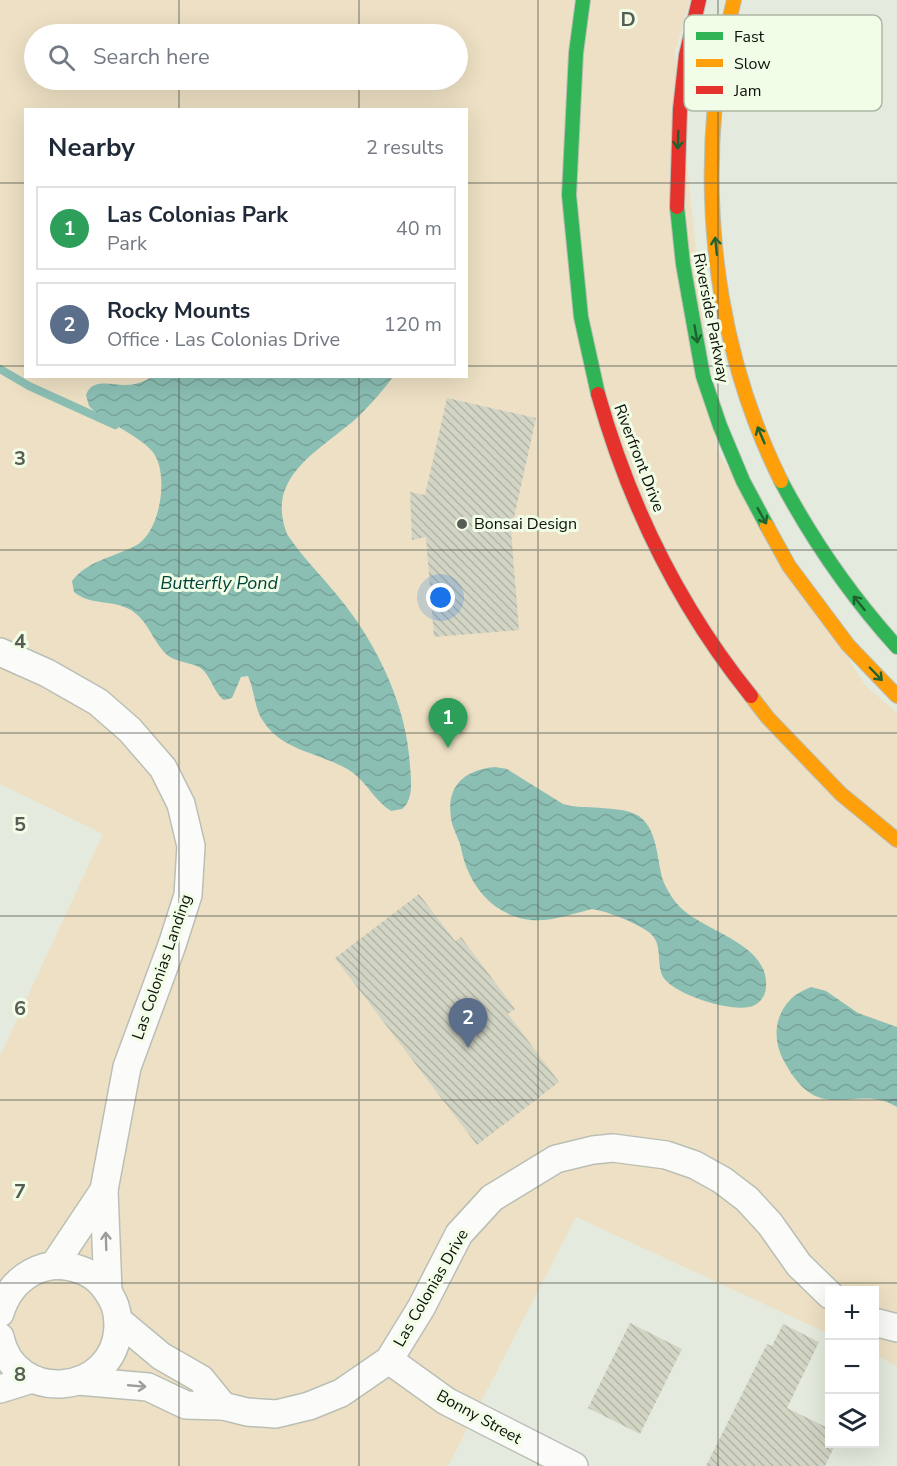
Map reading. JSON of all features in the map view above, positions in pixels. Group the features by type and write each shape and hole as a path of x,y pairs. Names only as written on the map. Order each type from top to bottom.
{"main road":[{"name":"Riverfront Drive","path":"583,0 576,53 569,195 581,318 598,396 618,458 680,594 729,669 768,718 841,794 897,840"},
{"name":"Riverside Parkway","path":"695,15 699,0"},
{"name":"Riverside Parkway","path":"730,15 734,0"},
{"name":"Riverside Parkway","path":"684,73 680,109 677,208 683,264 703,376 720,426 743,481 789,566 848,645 897,696"},
{"name":"Riverside Parkway","path":"714,111 712,206 725,312 737,367 752,414 774,465 819,548 845,586 897,647"}],"street":[{"name":"Las Colonias Landing","path":"0,652 47,673 98,702 130,730 163,768 181,804 191,846 188,895 128,1067 104,1191 108,1291"},
{"name":"Las Colonias Drive","path":"32,1379 47,1384 63,1385 78,1381 148,1388 186,1405 223,1406 247,1412 276,1414 309,1406 341,1393 389,1360 421,1308 459,1234 492,1198 556,1159 593,1150 613,1149 666,1155 695,1165 722,1180 755,1207 799,1265 825,1290"},
{"name":"Las Colonias Landing","path":"54,1265 104,1191"},
{"path":"0,1313 4,1299 13,1286 24,1275 38,1268 54,1265 69,1266 97,1279 108,1291 115,1305 118,1320 117,1336 104,1364 92,1374 78,1381"},
{"path":"118,1320 161,1356 201,1379 223,1406"},
{"path":"879,1323 897,1328"},
{"path":"0,1337 9,1359 19,1371 32,1379"},
{"name":"Bonny Street","path":"389,1360 446,1401 574,1466"},
{"path":"0,1389 32,1379"}],"shaded area":[{"path":"0,0 690,0 675,52 717,450 865,685 897,713 897,1366 879,1357 879,1286 825,1286 825,1332 576,1217 448,1466 0,1466 0,1056 103,834 0,784"}],"water":[{"name":"Butterfly Pond","path":"149,378 392,378 360,415 301,465 284,491 282,509 287,534 358,622 390,681 404,723 410,766 410,795 402,809 391,811 352,772 301,750 278,737 260,716 248,676 241,677 232,698 224,700 203,670 165,653 137,614 124,607 87,599 74,592 72,581 78,574 101,560 135,546 144,539 157,516 161,487 158,461 152,451 140,441 95,412 89,406 86,395 97,384 125,385"},
{"path":"495,767 507,769 563,804 621,810 643,819 653,835 661,874 673,898 689,915 746,948 757,959 764,971 766,986 762,999 755,1005 735,1007 706,1002 679,990 663,977 655,938 639,926 614,915 592,909 558,918 532,920 514,916 496,907 481,893 470,876 452,825 450,806 455,788 460,781 475,772"},
{"path":"811,987 826,991 858,1013 897,1027 897,1107 882,1100 867,1098 825,1099 812,1094 798,1083 780,1052 777,1029 781,1012 788,1003 795,995"}],"building":[{"name":"Bonsai Design","path":"447,398 536,418 511,531 519,630 434,637 426,537 412,540 410,492 425,495"},
{"path":"419,894 455,941 461,937 515,1009 508,1014 559,1082 477,1145 335,958"},
{"path":"630,1323 682,1349 640,1434 588,1408"},
{"path":"783,1324 819,1342 787,1408 825,1427 825,1448 834,1448 825,1466 706,1466 767,1344 772,1346"}],"waterway":[{"path":"0,369 29,386 115,425"}],"traffic: fast":[{"path":"583,0 576,53 569,195 581,317 598,394"},
{"path":"677,207 683,264 703,376 720,426 743,481 767,526"},
{"path":"781,481 806,526 834,568 897,647"}],"traffic: slow":[{"path":"730,15 734,0"},
{"path":"715,111 712,200 715,249 722,297 731,344 745,391 761,436 781,481"},
{"path":"767,526 789,566 848,645 897,696"},
{"path":"751,696 768,718 841,794 897,840"}],"traffic: jam":[{"path":"695,15 699,0"},
{"path":"677,207 680,109 684,73"},
{"path":"598,394 625,475 660,553 702,627 751,696"}],"place":[{"name":"Bonsai Design","path":"462,524"},
{"name":"Las Colonias Park","path":"448,748"},
{"name":"Rocky Mounts","path":"468,1048"}]}
